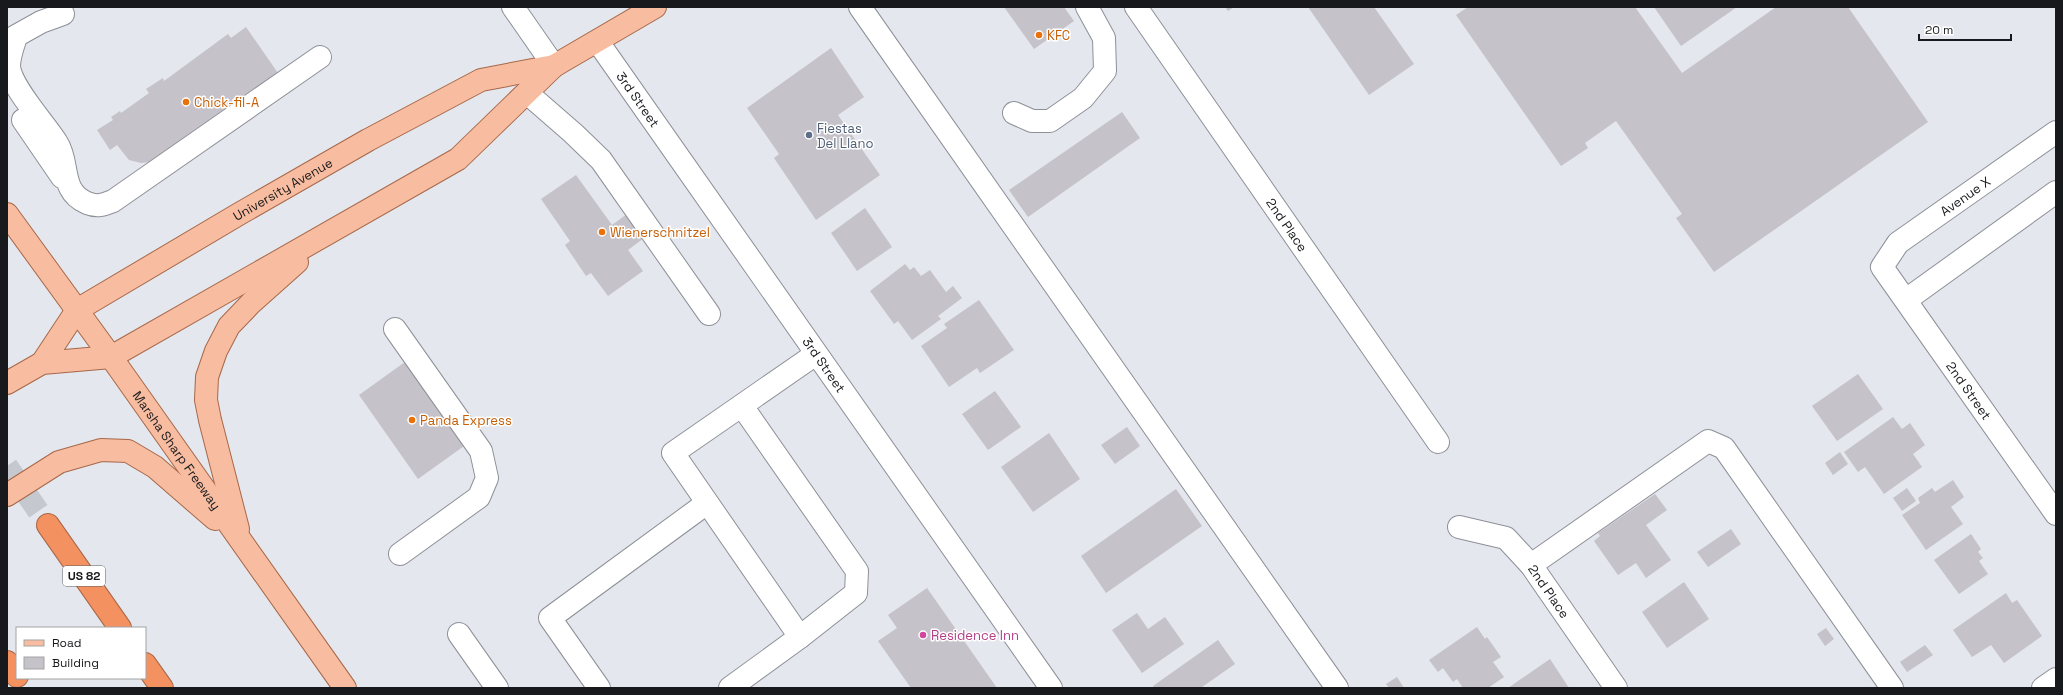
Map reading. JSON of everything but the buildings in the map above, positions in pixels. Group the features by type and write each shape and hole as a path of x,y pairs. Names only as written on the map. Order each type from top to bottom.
{"highway":[{"name":"US 82","path":"48,525 119,627"},
{"path":"7,662 16,674"},
{"path":"146,665 162,688"},
{"path":"19,679 26,688"}],"main road":[{"name":"University Avenue","path":"7,383 42,363 111,357 458,159 554,66 598,42 655,7"},
{"name":"University Avenue","path":"42,363 77,310 368,140 481,80 554,66"},
{"name":"Marsha Sharp Freeway","path":"7,214 111,357 345,688"},
{"path":"242,542 210,420 206,400 207,377 216,351 229,326 251,303 332,231"},
{"path":"7,495 59,462 101,450 128,451 155,467 242,542"}],"street":[{"path":"513,7 554,66"},
{"path":"860,7 1337,688"},
{"path":"1014,113 1032,121 1050,121 1083,98 1105,71 1104,38 1087,7"},
{"name":"2nd Place","path":"1136,7 1438,442"},
{"path":"63,14 41,22 11,39 9,67 15,83 59,145 68,185"},
{"name":"3rd Street","path":"598,42 1051,688"},
{"path":"7,98 77,197 94,206 103,205 113,201 320,57"},
{"path":"527,93 581,140 601,160 709,314"},
{"name":"Avenue X","path":"1882,267 1898,243 2056,132"},
{"path":"1906,300 2056,192"},
{"name":"2nd Street","path":"1882,267 2056,514"},
{"path":"396,329 481,451 487,478 478,497 400,554"},
{"path":"800,637 673,453 816,354"},
{"path":"730,688 800,637 856,593 857,571 742,406"},
{"path":"1531,565 1708,441 1724,448 1892,688"},
{"path":"599,688 550,618 707,503"},
{"name":"2nd Place","path":"1459,527 1506,538 1531,565 1616,688"},
{"path":"459,634 497,688"},
{"path":"2043,688 2056,679"}],"tunnel":[{"path":"7,466 48,525"}],"place":[{"name":"KFC","path":"1039,35"},
{"name":"Chick-fil-A","path":"186,102"},
{"name":"Fiestas Del Llano","path":"809,135"},
{"name":"Wienerschnitzel","path":"602,232"},
{"name":"Panda Express","path":"412,420"},
{"name":"Residence Inn","path":"923,635"}]}
